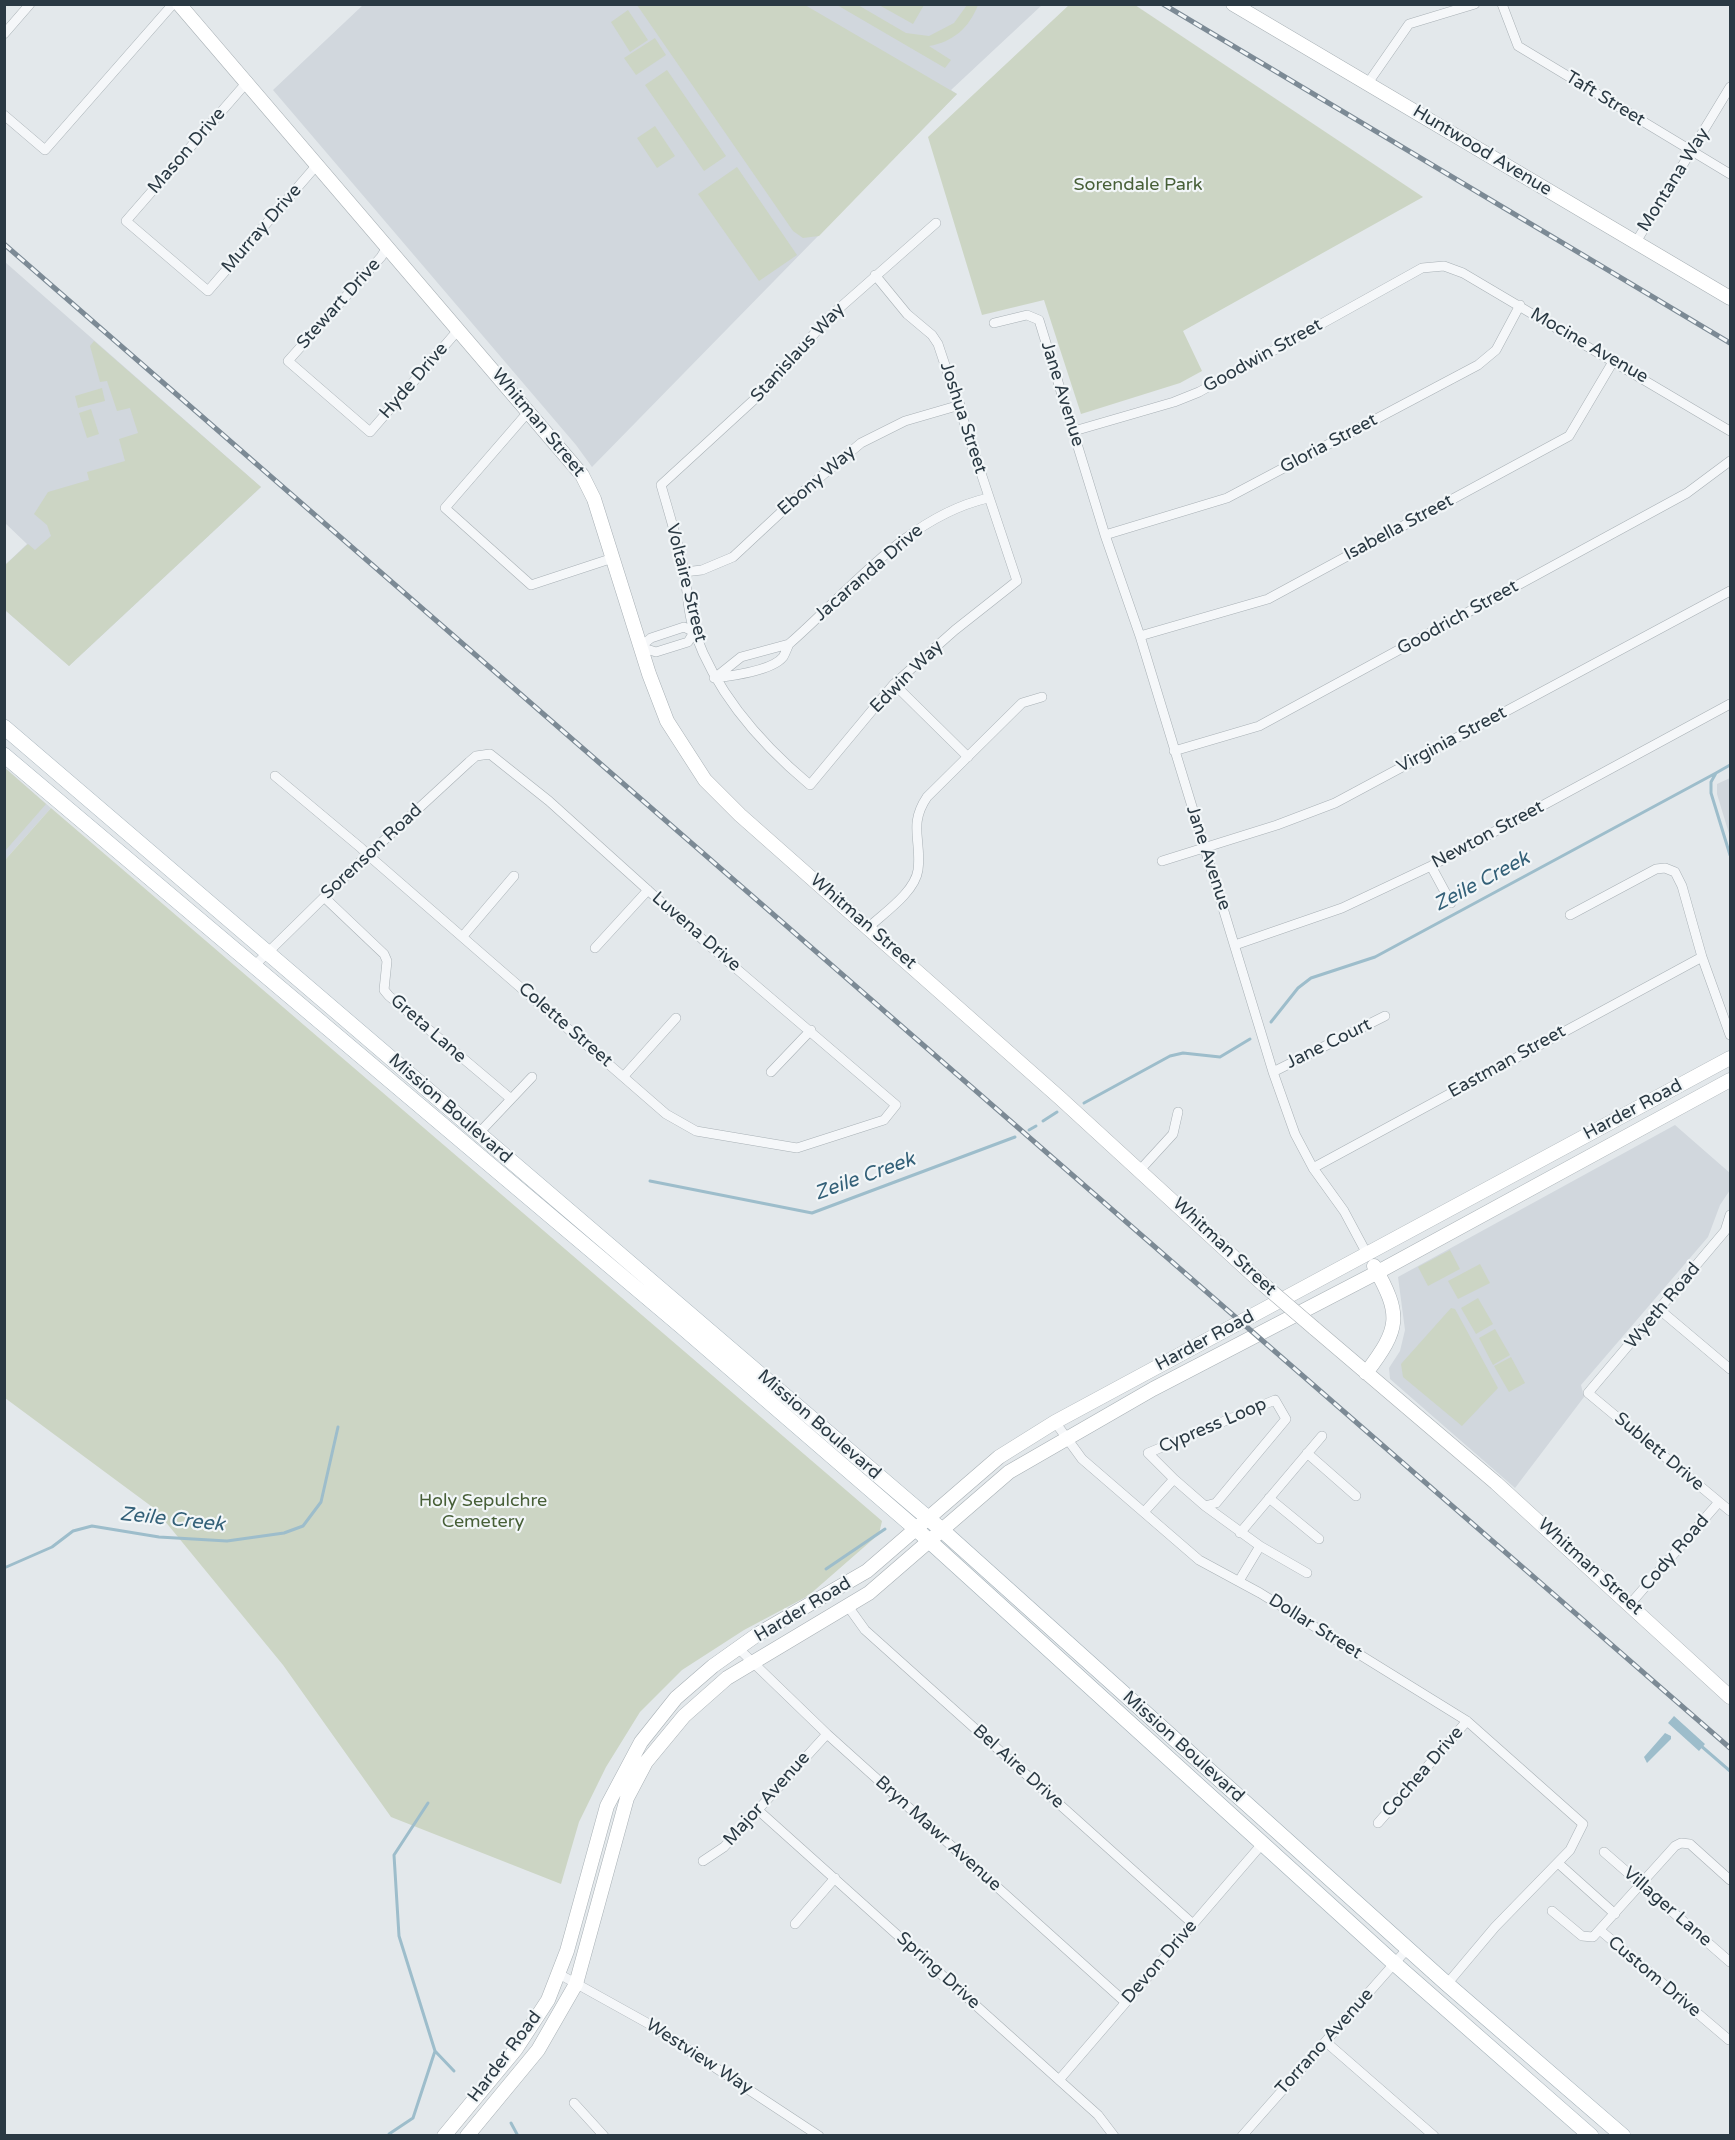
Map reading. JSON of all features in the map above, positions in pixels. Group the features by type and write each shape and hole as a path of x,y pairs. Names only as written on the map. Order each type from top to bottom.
{"main road":[{"name":"Mission Boulevard","path":"4,727 697,1321 921,1523 928,1542 1395,1964 1591,2136"},
{"path":"4,750 36,764 47,764"},
{"name":"Mission Boulevard","path":"4,755 638,1292 921,1523 943,1531 1447,1984 1623,2136"},
{"path":"638,1292 660,1298 687,1321 697,1321"}],"street":[{"path":"4,34 30,4"},
{"path":"4,115 45,150 172,4"},
{"name":"Whitman Street","path":"179,4 248,81 316,166 388,246 586,481 613,558 640,647 667,721 705,780 740,815 869,927 1140,1170 1264,1285 1496,1483 1731,1697"},
{"name":"Huntwood Avenue","path":"1233,4 1731,298"},
{"path":"1368,83 1409,24 1475,4"},
{"name":"Taft Street","path":"1502,4 1518,46 1731,174"},
{"name":"Mason Drive","path":"208,291 126,221 248,81"},
{"name":"Montana Way","path":"1636,242 1731,87"},
{"name":"Murray Drive","path":"208,291 316,166"},
{"name":"Stanislaus Way","path":"661,485 769,386 827,319 936,223"},
{"name":"Stewart Drive","path":"370,432 288,362 381,257 388,246"},
{"name":"Mocine Avenue","path":"1444,266 1462,273 1520,305 1731,430"},
{"name":"Goodwin Street","path":"1074,431 1174,402 1199,392 1422,268 1444,266"},
{"name":"Joshua Street","path":"875,275 907,314 932,335 938,344 1017,581"},
{"name":"Gloria Street","path":"1105,535 1227,498 1478,365 1496,350 1520,305"},
{"name":"Jane Avenue","path":"994,323 1027,315 1039,320 1105,535 1140,636 1273,1072 1295,1134 1312,1168 1344,1212 1378,1272 1391,1302 1394,1322 1387,1346 1366,1373"},
{"name":"Hyde Drive","path":"370,432 459,329"},
{"name":"Isabella Street","path":"1140,636 1268,599 1569,436 1614,360"},
{"name":"Ebony Way","path":"684,572 702,570 733,557 806,489 875,435 905,421 960,405"},
{"path":"529,411 445,508 531,585 613,558"},
{"name":"Goodrich Street","path":"1174,752 1259,726 1687,493 1731,461"},
{"name":"Voltaire Street","path":"661,485 684,572 685,594 694,632 714,678 767,748 810,785"},
{"name":"Jacaranda Drive","path":"714,678 738,675 773,664 783,658 789,644 921,527 966,503 988,498"},
{"name":"Edwin Way","path":"810,785 894,684 955,630 1017,581"},
{"name":"Virginia Street","path":"1162,861 1204,849 1335,803 1731,591"},
{"path":"684,627 694,632 688,642 656,652 640,647 651,638 684,627"},
{"name":"Jacaranda Drive","path":"714,678 741,657 789,644"},
{"path":"894,684 968,757"},
{"path":"869,927 904,894 918,871 917,811 927,797 1022,703 1042,697"},
{"name":"Newton Street","path":"1235,945 1342,908 1431,866 1731,704"},
{"name":"Sorenson Road","path":"253,967 368,855 477,756 490,754 498,758"},
{"name":"Luvena Drive","path":"498,758 896,1105"},
{"name":"Colette Street","path":"275,776 463,936 666,1114 690,1129 787,1148 807,1146 884,1120 896,1105"},
{"path":"1431,866 1451,903"},
{"path":"1570,915 1638,878 1665,868 1675,872 1682,886 1702,957 1731,1035"},
{"path":"463,936 514,876"},
{"path":"595,948 648,890"},
{"name":"Greta Lane","path":"324,897 384,954 387,961 384,990 389,996 510,1098"},
{"name":"Eastman Street","path":"1312,1168 1702,957"},
{"name":"Jane Court","path":"1273,1072 1385,1016"},
{"path":"624,1076 676,1018"},
{"path":"771,1072 811,1030"},
{"name":"Harder Road","path":"444,2136 522,2041 548,2000 559,1974 598,1833 618,1782 641,1742 676,1698 713,1666 758,1634 867,1571 999,1457 1055,1422 1731,1058"},
{"path":"478,1133 532,1077"},
{"name":"Harder Road","path":"467,2136 537,2050 576,1984 627,1798 646,1762 684,1716 727,1678 875,1588 1009,1472 1153,1389 1378,1272 1731,1080"},
{"path":"1140,1170 1173,1134 1178,1112"},
{"name":"Wyeth Road","path":"1588,1393 1728,1233 1731,1215"},
{"path":"1660,1311 1731,1369"},
{"name":"Sublett Drive","path":"1588,1393 1731,1511"},
{"name":"Cypress Loop","path":"1275,1400 1286,1419 1216,1503 1205,1506 1174,1479 1148,1454 1275,1400"},
{"name":"Dollar Street","path":"1055,1422 1082,1459 1199,1560 1239,1581 1467,1721 1583,1824 1570,1850 1558,1863"},
{"path":"1240,1533 1322,1436"},
{"path":"1307,1453 1356,1496"},
{"name":"Cypress Loop","path":"1144,1512 1174,1479"},
{"path":"1269,1498 1319,1539"},
{"name":"Cody Road","path":"1630,1603 1719,1502"},
{"path":"1205,1506 1240,1533 1307,1573"},
{"path":"1239,1581 1260,1546"},
{"name":"Bel Aire Drive","path":"847,1605 865,1630 1193,1924"},
{"name":"Harder Road","path":"739,1649 752,1664"},
{"name":"Bryn Mawr Avenue","path":"752,1664 1125,2002"},
{"name":"Cochea Drive","path":"1378,1823 1467,1721"},
{"name":"Major Avenue","path":"703,1861 724,1847 827,1734"},
{"name":"Spring Drive","path":"758,1810 1098,2115 1114,2136"},
{"path":"1615,1914 1676,1846 1682,1843 1690,1844 1731,1880"},
{"name":"Devon Drive","path":"1059,2080 1262,1844"},
{"name":"Villager Lane","path":"1604,1852 1731,1962"},
{"path":"1447,1984 1495,1927 1558,1863"},
{"name":"Custom Drive","path":"1558,1863 1615,1914 1601,1931 1729,2040"},
{"path":"795,1924 835,1878"},
{"path":"1552,1911 1582,1936 1593,1937 1601,1931"},
{"name":"Torrano Avenue","path":"1242,2136 1408,1948"},
{"path":"559,1974 576,1984"},
{"name":"Westview Way","path":"576,1984 649,2024 819,2136"},
{"path":"1326,2042 1422,2132 1434,2136"},
{"path":"574,2103 604,2136"}],"shaded area":[{"path":"363,5 1042,5 951,90 957,94 592,467 576,445 273,90"},
{"path":"5,262 261,487 69,666 5,610 5,565 27,544 5,523"},
{"path":"5,768 51,808 5,860"},
{"path":"1730,778 1730,837 1717,794 1717,784"},
{"path":"1675,1125 1730,1173 1730,1190 1720,1205 1708,1237 1581,1385 1584,1397 1515,1488 1390,1379 1389,1368 1400,1351 1405,1330 1398,1277"}],"green space":[{"path":"637,5 805,5 957,94 819,236 803,238 793,231"},
{"path":"837,5 858,5 906,33 929,36 954,23 967,5 978,5 970,21 959,33 946,41 929,46 951,60 945,68"},
{"path":"879,5 924,5 913,24"},
{"name":"Sorendale Park","path":"1069,5 1135,5 1423,197 1183,331 1202,371 1180,383 1081,414 1044,300 982,315 928,137"},
{"path":"628,10 648,40 630,52 611,22"},
{"path":"655,38 666,55 636,75 624,58"},
{"path":"667,70 726,156 704,171 645,85"},
{"path":"655,126 675,156 657,168 637,138"},
{"path":"737,167 797,255 759,281 698,194"},
{"path":"94,341 261,487 69,666 5,610 5,565 28,544 35,550 51,536 47,525 34,514 48,492 89,480 87,472 125,461 119,439 138,433 130,408 117,411 107,381 100,382 90,346"},
{"path":"102,388 105,401 78,408 75,396"},
{"path":"91,409 99,434 87,438 79,413"},
{"path":"5,768 46,804 5,851"},
{"name":"Holy Sepulchre Cemetery","path":"51,808 882,1521 879,1534 808,1596 744,1630 682,1670 640,1712 606,1767 579,1822 561,1884 391,1817 283,1665 155,1509 5,1398 5,860"},
{"path":"1450,1250 1460,1269 1428,1286 1418,1267"},
{"path":"1480,1264 1490,1283 1458,1299 1448,1281"},
{"path":"1478,1298 1493,1324 1476,1334 1461,1308"},
{"path":"1451,1308 1455,1309 1498,1388 1462,1426 1403,1377 1401,1364"},
{"path":"1495,1329 1510,1355 1493,1365 1479,1338"},
{"path":"1511,1357 1525,1383 1509,1392 1494,1366"}],"water":[{"path":"1674,1716 1705,1744 1699,1751 1668,1723"},
{"path":"1665,1733 1671,1736 1671,1739 1647,1763 1644,1757"}],"waterway":[{"name":"Zeile Creek","path":"1730,765 1716,773 1711,782 1711,793 1730,855"},
{"name":"Zeile Creek","path":"1271,1022 1298,988 1311,978 1375,957 1716,773"},
{"name":"Zeile Creek","path":"1084,1103 1170,1056 1183,1053 1220,1057 1250,1039"},
{"name":"Zeile Creek","path":"1043,1121 1057,1112"},
{"name":"Zeile Creek","path":"1029,1130 1036,1126"},
{"name":"Zeile Creek","path":"650,1181 812,1213 1015,1137"},
{"name":"Zeile Creek","path":"4,1568 52,1547 73,1531 92,1526 159,1537 227,1541 284,1533 303,1526 321,1502 338,1427"},
{"path":"826,1569 885,1529"},
{"path":"1700,1745 1730,1771"},
{"path":"428,1803 394,1855 399,1936 435,2051 454,2071"},
{"path":"389,2134 413,2118 435,2051"},
{"path":"511,2123 518,2136"}],"railway":[{"path":"1163,4 1730,343"},
{"path":"4,244 1730,1748"}]}
